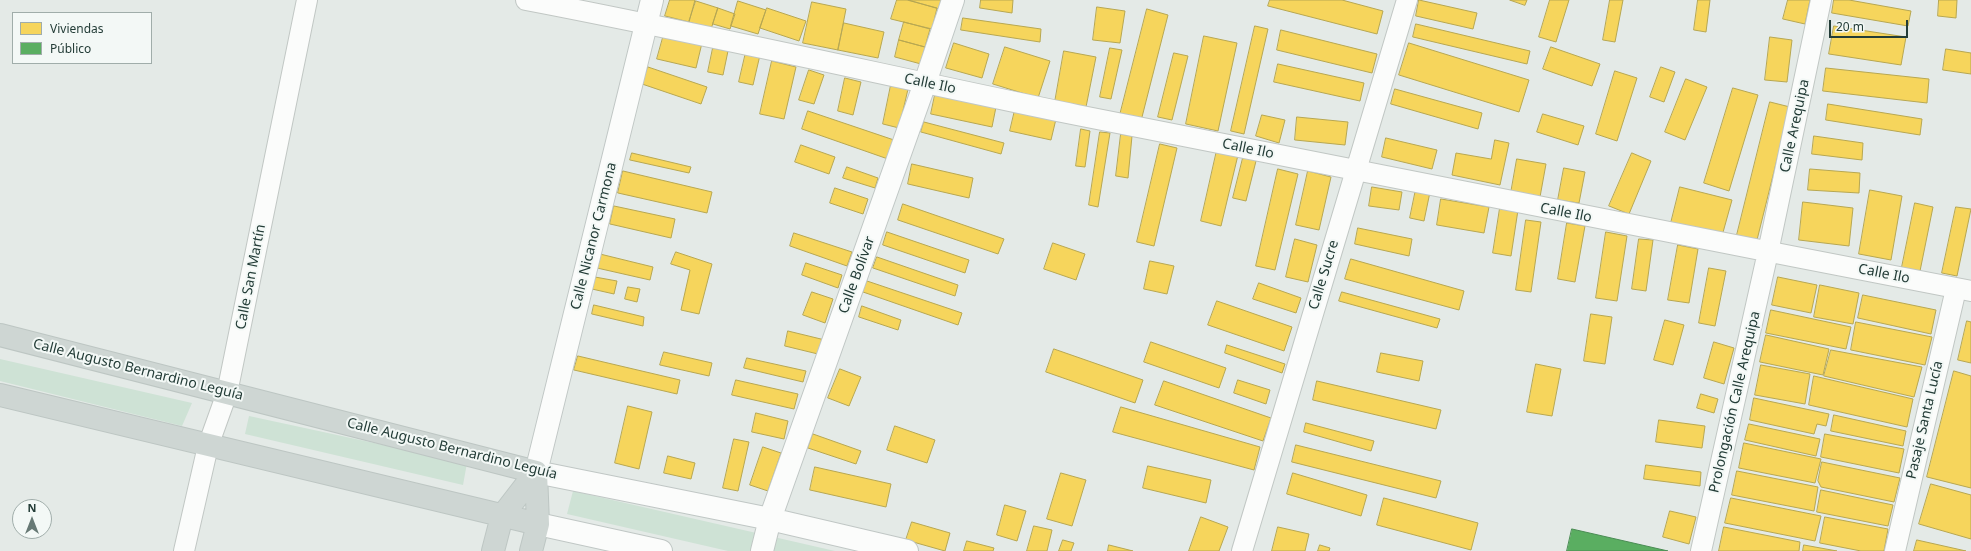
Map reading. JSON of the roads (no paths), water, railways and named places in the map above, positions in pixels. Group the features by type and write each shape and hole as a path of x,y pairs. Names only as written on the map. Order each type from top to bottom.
{"main road":[{"name":"Calle Augusto Bernardino Leguía","path":"0,335 536,472"},
{"path":"0,395 208,446 420,494 538,524"},
{"path":"493,551 502,516 536,472"},
{"path":"530,551 538,524 536,472"}],"street":[{"name":"Calle San Martín","path":"184,551 208,446 227,393 307,0"},
{"name":"Calle Ilo","path":"526,0 646,23 925,83 1355,172 1964,290"},
{"name":"Calle Nicanor Carmona","path":"536,472 652,0"},
{"name":"Calle Bolívar","path":"762,551 770,519 953,0"},
{"name":"Calle Sucre","path":"1242,551 1407,0"},
{"name":"Calle Arequipa","path":"1768,252 1821,0"},
{"name":"Prolongación Calle Arequipa","path":"1701,551 1768,252"},
{"name":"Pasaje Santa Lucía","path":"1895,551 1964,290"},
{"name":"Calle Augusto Bernardino Leguía","path":"536,472 770,519 907,551"},
{"path":"538,524 660,551"}]}
